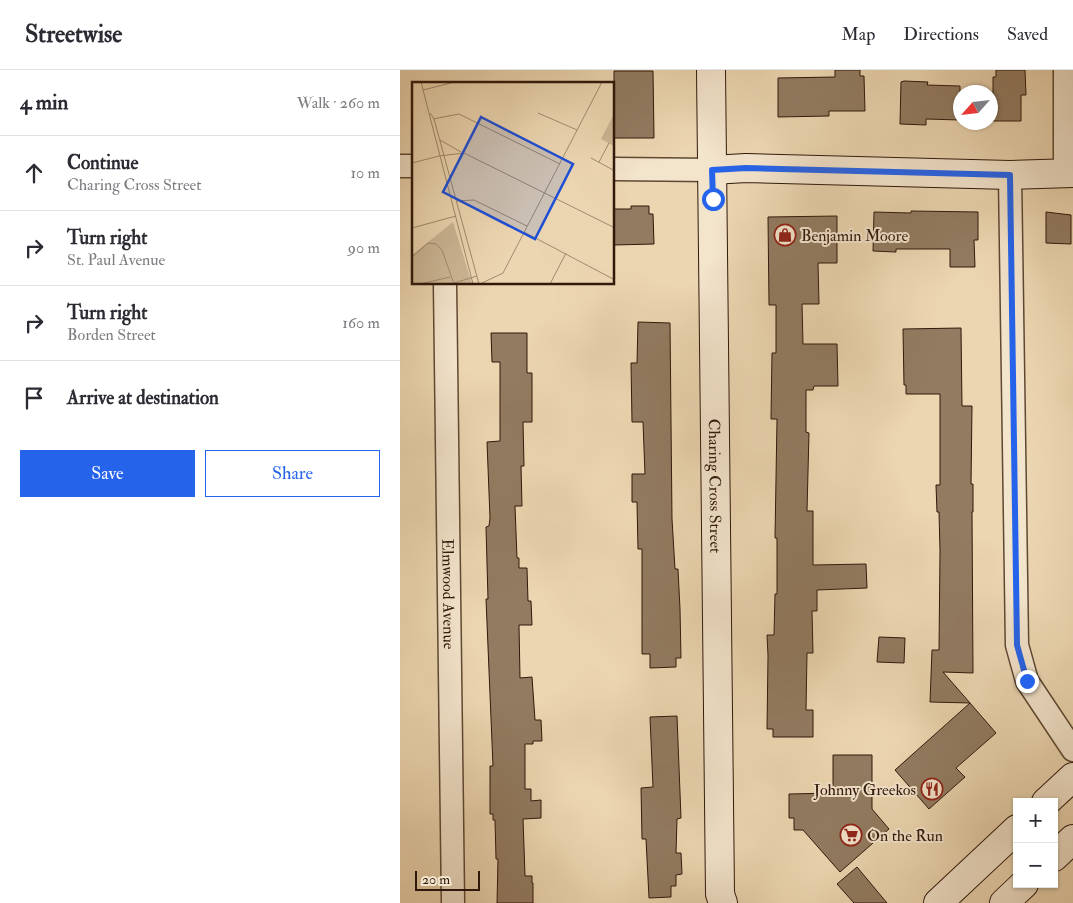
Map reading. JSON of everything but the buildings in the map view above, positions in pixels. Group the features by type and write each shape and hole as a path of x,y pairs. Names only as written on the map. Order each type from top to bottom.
{"main road":[{"name":"Charing Cross Street","path":"711,70 721,900"},
{"path":"712,170 746,168 1010,175 1069,173"},
{"path":"1050,798 1073,777"},
{"path":"938,903 1013,833"},
{"path":"1058,853 1073,840"},
{"path":"1004,903 1020,888"}],"street":[{"path":"1065,70 1069,173"},
{"path":"615,169 712,170"},
{"path":"1010,175 1017,645 1027,681 1073,750"},
{"name":"Elmwood Avenue","path":"445,285 453,903"}],"place":[{"name":"Benjamin Moore","path":"785,235"},
{"name":"Johnny Greekos","path":"932,789"},
{"name":"On the Run","path":"851,835"}],"route":[{"path":"713,199 712,170 746,168 1010,175 1017,645 1027,681"}]}
